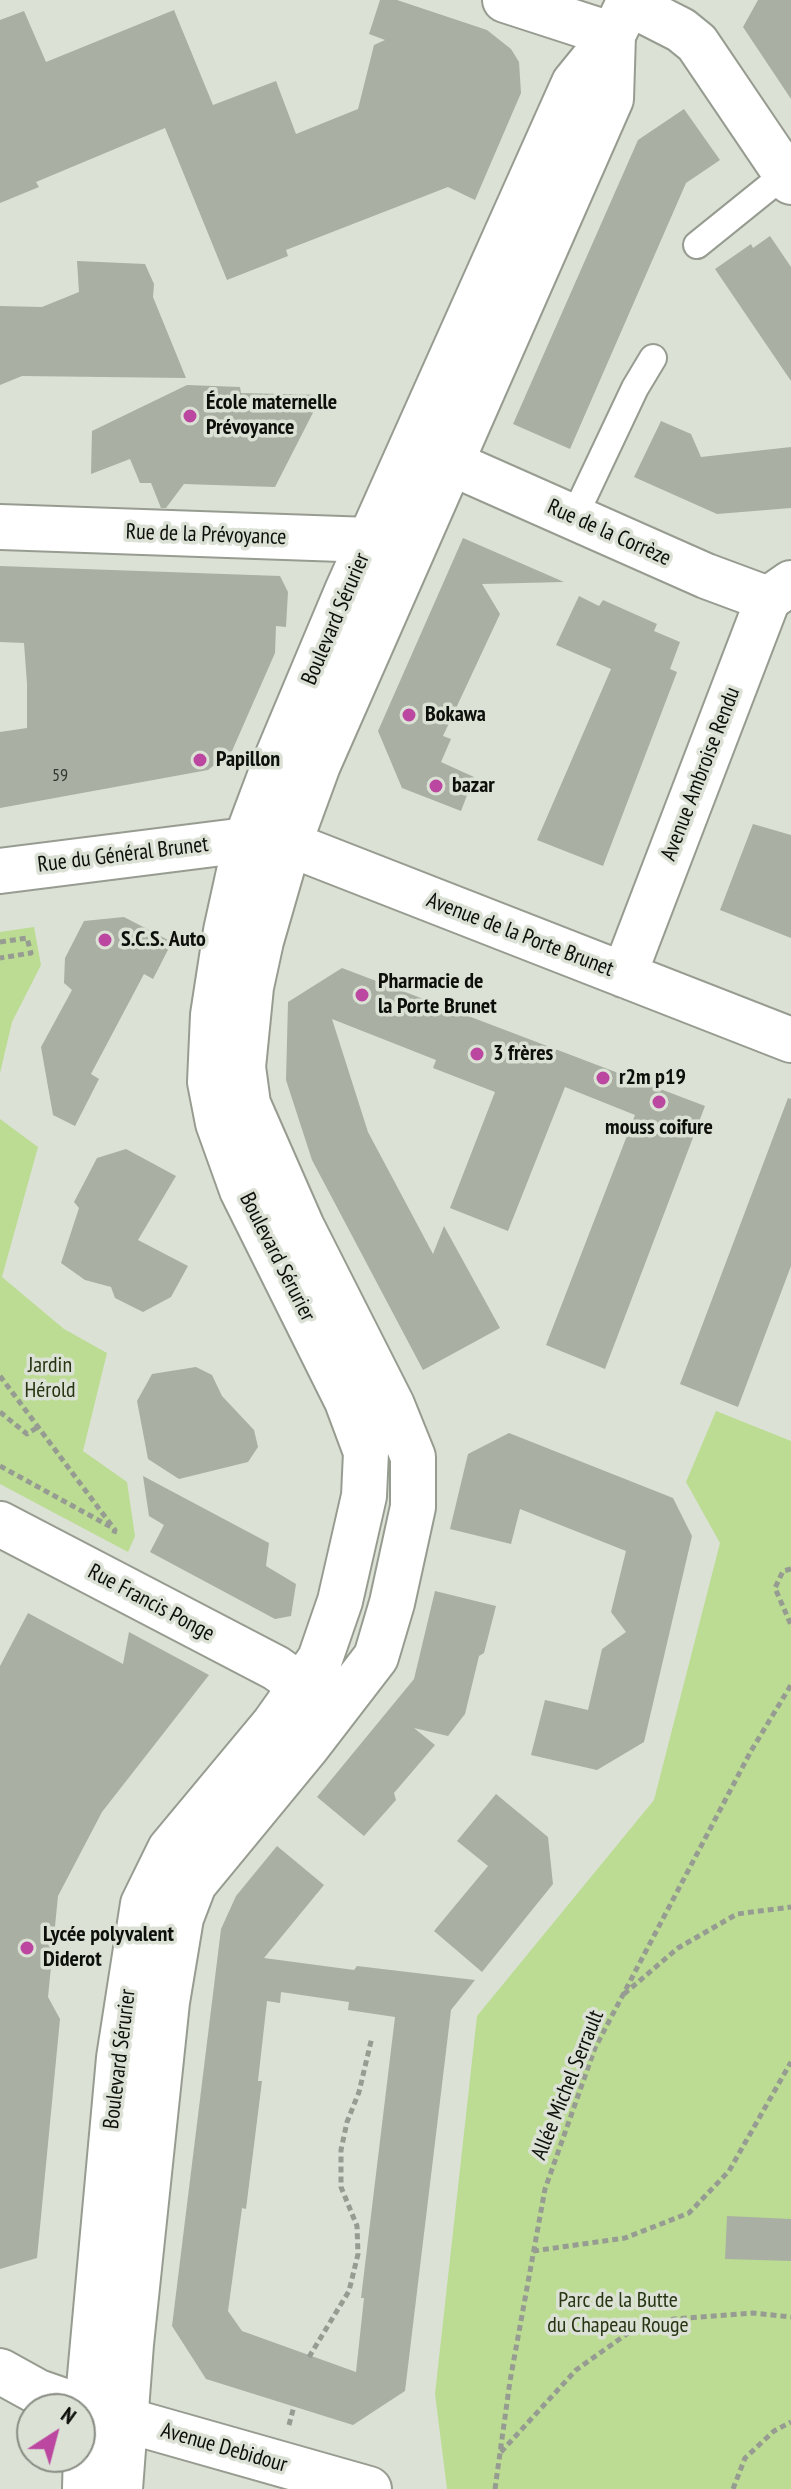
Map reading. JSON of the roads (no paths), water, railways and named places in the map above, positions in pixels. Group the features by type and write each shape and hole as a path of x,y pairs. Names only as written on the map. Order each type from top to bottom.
{"street":[{"path":"505,0 624,13 681,30 697,43 788,178"},
{"name":"Boulevard Sérurier","path":"120,2489 106,2414 119,2058 143,1904 170,1849 274,1724 320,1659 340,1601 364,1496 366,1452 347,1401 242,1190 218,1123 210,1082 213,1015 226,931 246,840 282,745 390,549 451,463 611,99 624,13"},
{"name":"Boulevard Sérurier","path":"85,2489 106,2414 181,1918 194,1884 376,1657 392,1603 413,1507 413,1457 392,1405 302,1227 248,1104 243,1067 251,987 261,941 289,844 390,549 574,83 624,13"},
{"name":"Rue de la Corrèze","path":"451,463 706,576 780,591"},
{"name":"Rue de la Prévoyance","path":"0,527 390,549"},
{"name":"Avenue Ambroise Rendu","path":"624,975 780,591"},
{"name":"Avenue de la Porte Brunet","path":"246,840 289,844 791,1040"},
{"name":"Rue du Général Brunet","path":"0,871 246,840"},
{"name":"Rue Francis Ponge","path":"0,1524 276,1668 300,1685"},
{"name":"Avenue Debidour","path":"0,2371 38,2392 106,2414 369,2489"}],"lane":[{"path":"697,245 788,178"},
{"path":"574,517 635,388 653,358"}],"place":[{"name":"École maternelle Prévoyance","path":"190,416"},
{"name":"Bokawa","path":"409,715"},
{"name":"Papillon","path":"200,760"},
{"name":"bazar","path":"436,786"},
{"name":"S.C.S. Auto","path":"105,940"},
{"name":"Pharmacie de la Porte Brunet","path":"362,995"},
{"name":"3 frères","path":"477,1054"},
{"name":"r2m p19","path":"603,1078"},
{"name":"mouss coifure","path":"659,1102"},
{"name":"Lycée polyvalent Diderot","path":"27,1948"}],"park label":[{"name":"Jardin Hérold","path":"50,1378"},
{"name":"Parc de la Butte du Chapeau Rouge","path":"618,2314"}]}
